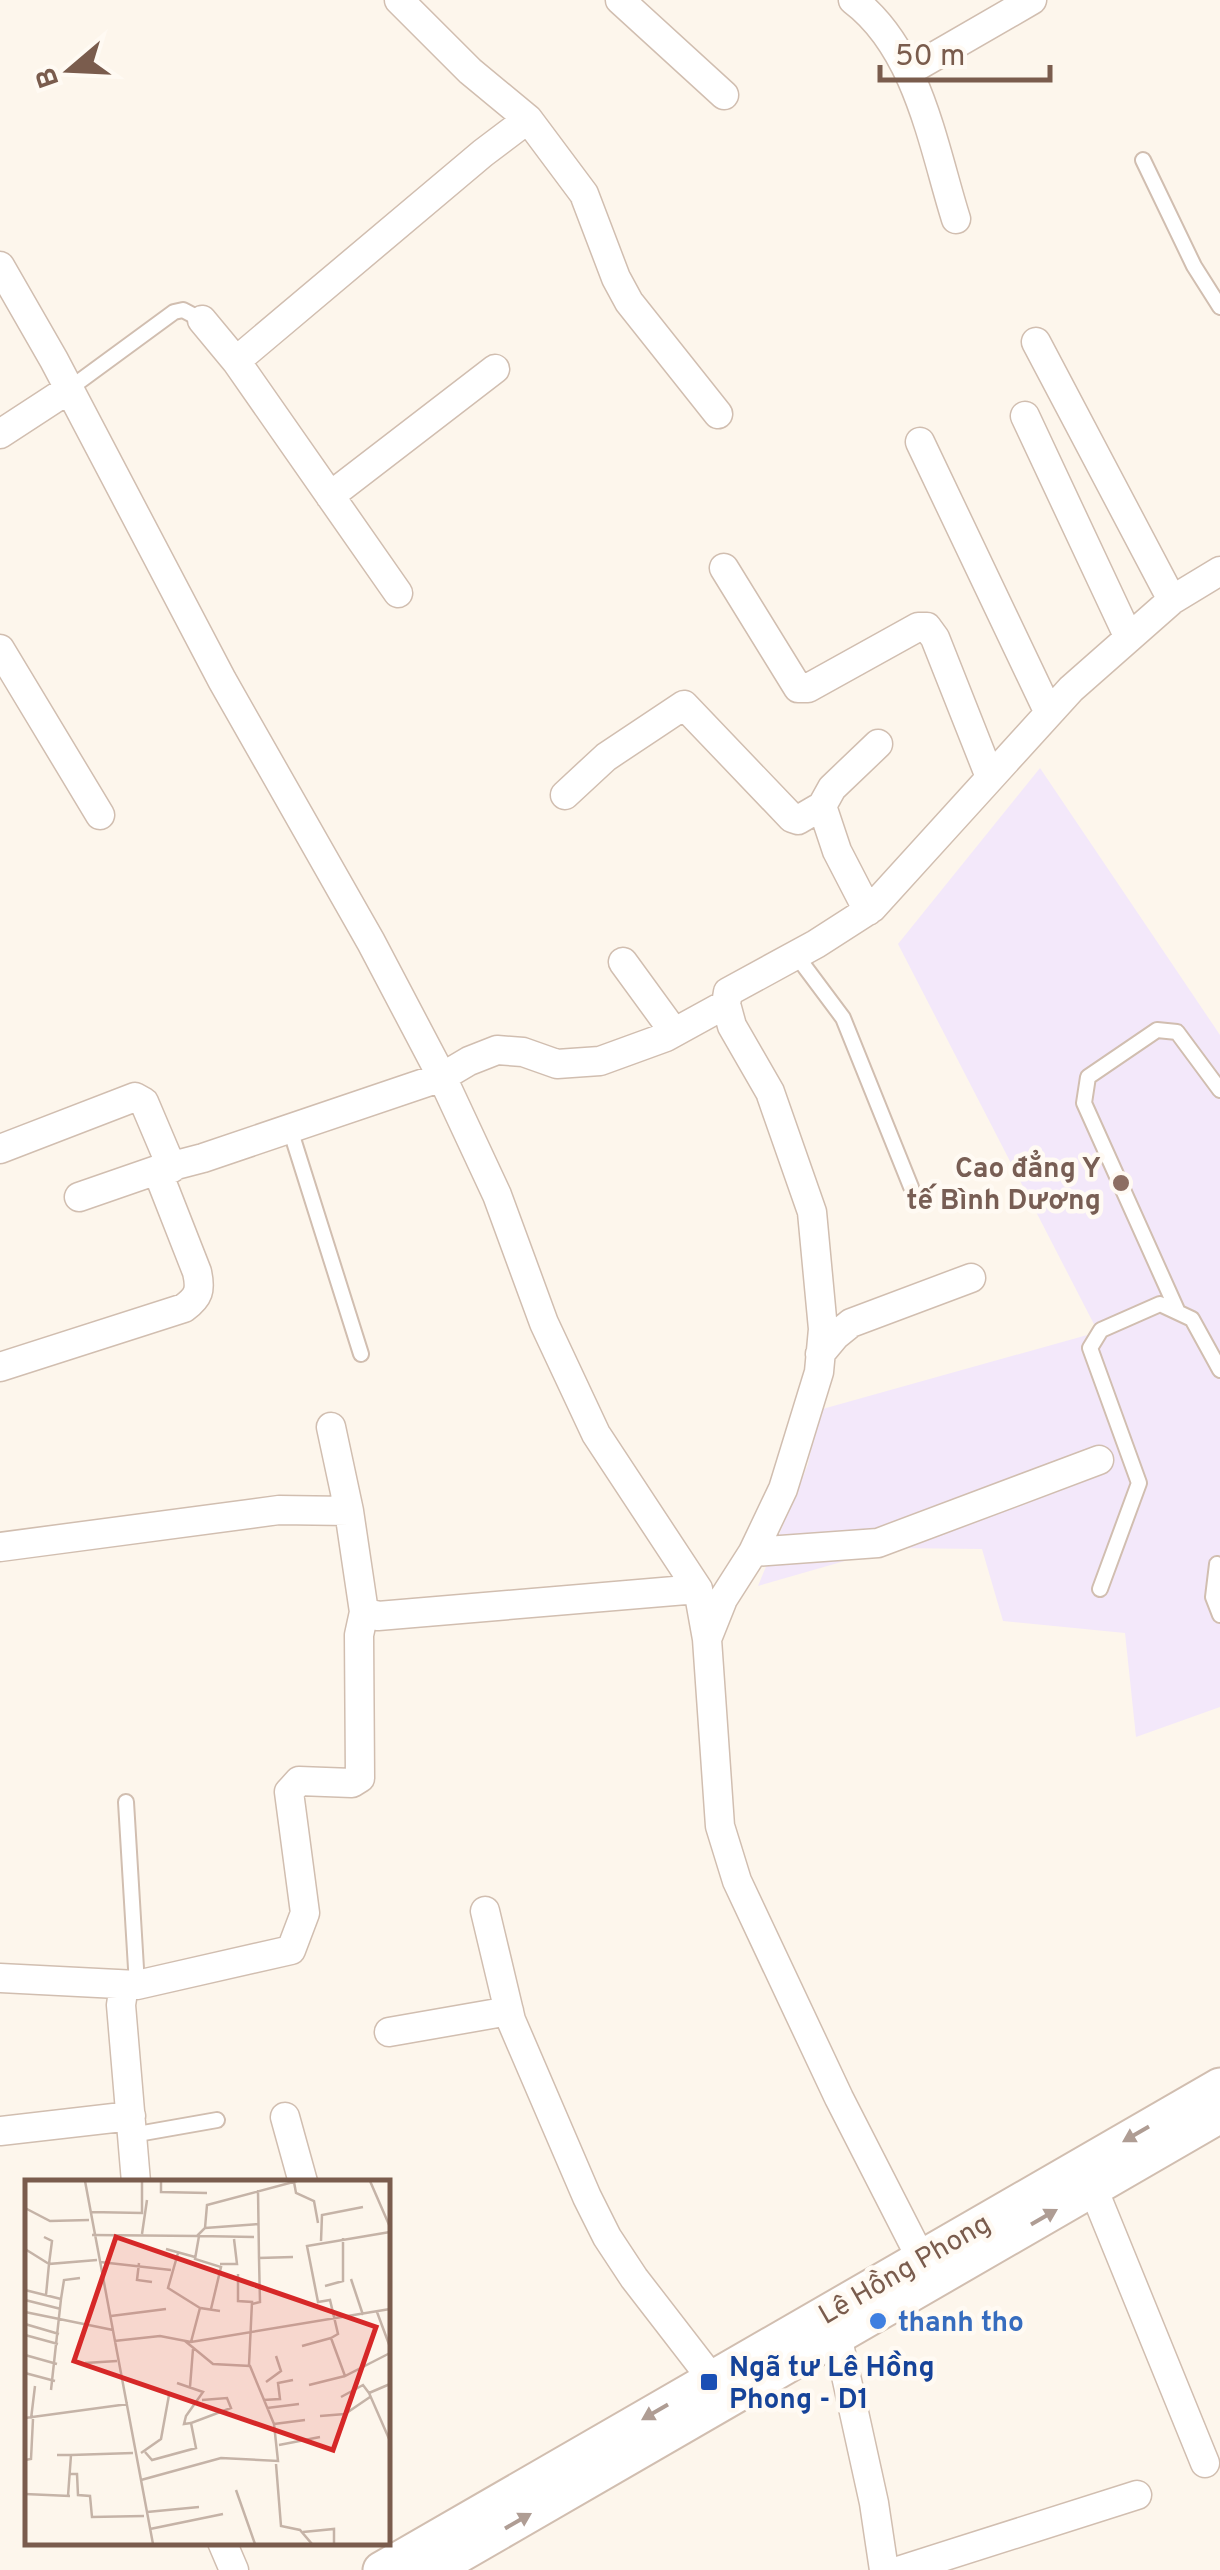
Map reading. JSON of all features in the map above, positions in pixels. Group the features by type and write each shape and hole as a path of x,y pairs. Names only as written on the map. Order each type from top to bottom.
{"street":[{"path":"398,0 470,71 528,119 584,194 629,302 718,414"},
{"path":"620,0 724,95"},
{"path":"853,0 866,10 908,71 956,219"},
{"path":"908,71 1032,0"},
{"path":"236,361 528,119"},
{"path":"0,266 442,1078 497,1195 544,1323 596,1434 698,1588 707,1639 718,1814 737,1881 838,2098 927,2270"},
{"path":"202,320 236,361 398,594"},
{"path":"1036,342 1172,600"},
{"path":"330,496 495,369"},
{"path":"0,434 69,389"},
{"path":"1026,416 1129,638"},
{"path":"920,442 1049,713"},
{"path":"724,568 798,688 808,688 918,628 928,628 990,777"},
{"path":"707,1639 723,1599 754,1552 788,1475 819,1372 823,1329 812,1212 786,1129 770,1092 732,1026 726,1004 728,992 868,910 1049,713 1172,600 1220,571"},
{"path":"0,649 100,815"},
{"path":"565,795 606,757 684,705 798,820 822,806 832,788 878,744"},
{"path":"822,806 837,851 868,910"},
{"path":"623,962 674,1032"},
{"path":"79,1197 442,1078 497,1050 523,1052 557,1064 600,1061 674,1032 726,1004"},
{"path":"0,1149 135,1097 144,1102 200,1286 197,1298 184,1308 0,1367"},
{"path":"820,1354 851,1322 971,1278"},
{"path":"0,1978 130,1985 292,1950 305,1913 288,1792 299,1781 352,1784 360,1778 359,1635 364,1612 350,1512 331,1427"},
{"path":"754,1552 878,1544 1098,1460"},
{"path":"0,1546 279,1510 350,1512"},
{"path":"364,1612 378,1616 477,1610 698,1588"},
{"path":"484,1911 509,2011 559,2136 607,2237 656,2309 712,2379"},
{"path":"130,1985 121,2004 136,2180"},
{"path":"390,2032 509,2011"},
{"name":"Lê Hồng Phong","path":"434,2570 927,2270 1220,2086"},
{"name":"Lê Hồng Phong","path":"927,2270 1093,2188 1220,2115"},
{"path":"286,2117 302,2180"},
{"path":"0,2131 131,2126"},
{"path":"1093,2188 1205,2463"},
{"path":"835,2323 874,2503 884,2570"},
{"name":"Lê Hồng Phong","path":"381,2570 712,2379 835,2323"},
{"path":"900,2570 1137,2494"},
{"path":"223,2545 234,2570"}],"lane":[{"path":"1143,160 1194,266 1220,308"},
{"path":"69,389 174,312 182,310 202,320"},
{"path":"796,955 842,1018 911,1187"},
{"path":"1177,1310 1084,1103 1088,1077 1157,1030 1177,1032 1220,1090"},
{"path":"290,1129 361,1354"},
{"path":"1100,1590 1138,1484 1090,1348 1100,1330 1160,1304 1192,1319 1220,1370"},
{"path":"1216,1564 1213,1597 1220,1615"},
{"path":"126,1802 130,1985"},
{"path":"131,2126 218,2120"}],"shaded area":[{"name":"Cao đẳng Y tế Bình Dương","path":"1040,768 1220,1035 1220,1707 1136,1737 1125,1633 1003,1621 982,1549 890,1548 758,1586 808,1464 819,1410 1098,1332 898,944"}],"place":[{"name":"Cao đẳng Y tế Bình Dương","path":"1121,1183"},
{"name":"thanh tho","path":"878,2321"},
{"name":"Ngã tư Lê Hồng Phong - D1","path":"709,2382"}]}
